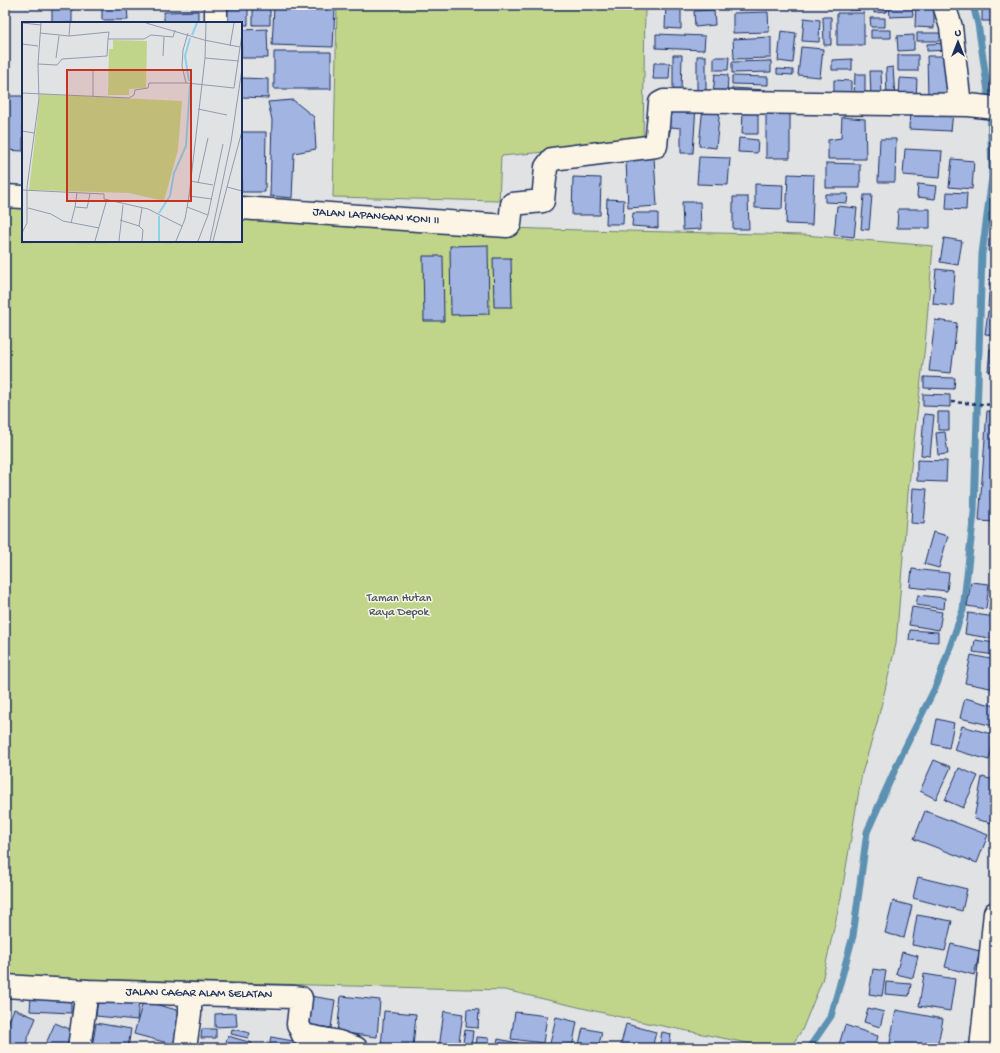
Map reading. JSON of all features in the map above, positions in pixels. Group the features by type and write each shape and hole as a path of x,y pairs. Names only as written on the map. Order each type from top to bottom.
{"street":[{"path":"216,5 216,22"},
{"path":"944,5 951,27 964,104 995,108"},
{"name":"JALAN LAPANGAN KONI II","path":"242,208 507,226 510,224 512,204 543,201 546,167 552,159 656,146 660,103 664,101 964,104"},
{"path":"5,196 22,197"},
{"path":"981,1048 990,1017 995,913"},
{"name":"JALAN CAGAR ALAM SELATAN","path":"5,986 87,991 301,998 298,1024 303,1035 327,1044 339,1042 356,1048"},
{"path":"79,1048 87,991"},
{"path":"185,1048 190,1013 190,995"}],"path":[{"path":"951,402 995,405"}],"green space":[{"path":"337,5 645,5 643,143 501,156 499,201 333,197"},
{"name":"Taman Hutan Raya Depok","path":"5,206 22,207 22,242 242,242 242,218 539,229 804,235 933,246 925,345 908,493 896,644 877,723 862,773 841,897 822,981 802,1030 790,1048 772,1048 638,1021 505,990 5,977"}],"building":[{"path":"52,5 72,5 72,22 52,22"},
{"path":"102,5 127,5 128,20 102,20"},
{"path":"227,5 248,5 248,25 242,25 242,22 226,22"},
{"path":"253,5 270,5 270,25 253,25"},
{"path":"666,5 681,5 681,29 665,28"},
{"path":"849,5 869,5 869,10 849,10"},
{"path":"874,5 887,5 887,12 874,13"},
{"path":"889,5 912,5 913,16 890,17"},
{"path":"916,5 934,5 934,28 915,27"},
{"path":"982,5 995,5 995,21 982,21"},
{"path":"274,7 335,9 333,47 272,45"},
{"path":"714,10 715,25 695,27 694,11"},
{"path":"198,11 198,22 164,22 164,12"},
{"path":"768,12 769,32 733,33 733,13"},
{"path":"837,13 864,13 864,45 837,45"},
{"path":"823,17 831,17 831,45 824,45"},
{"path":"804,18 820,20 819,42 802,41"},
{"path":"870,18 885,18 885,27 871,27"},
{"path":"267,29 268,58 242,58 242,30"},
{"path":"871,30 891,30 891,38 871,38"},
{"path":"781,31 796,33 793,63 778,61"},
{"path":"917,33 948,33 948,41 917,41"},
{"path":"656,34 705,36 704,50 656,48"},
{"path":"914,35 914,50 898,51 897,36"},
{"path":"771,37 771,58 734,59 733,39"},
{"path":"950,43 951,50 927,51 927,44"},
{"path":"801,47 823,49 820,77 798,75"},
{"path":"274,52 331,52 331,89 274,89"},
{"path":"673,55 682,55 681,92 673,92"},
{"path":"898,55 918,55 918,71 898,71"},
{"path":"697,56 706,56 706,92 697,92"},
{"path":"927,56 949,56 949,96 928,97"},
{"path":"714,57 729,57 728,70 714,70"},
{"path":"852,59 852,70 832,70 832,60"},
{"path":"771,61 771,72 732,73 732,62"},
{"path":"654,63 670,63 669,79 653,79"},
{"path":"893,67 895,99 887,99 886,68"},
{"path":"777,69 793,70 793,75 777,74"},
{"path":"870,71 881,71 882,98 871,98"},
{"path":"715,74 728,75 727,96 713,95"},
{"path":"855,74 865,74 865,97 854,97"},
{"path":"732,76 768,77 768,85 732,84"},
{"path":"242,78 268,79 268,98 242,97"},
{"path":"900,78 917,79 916,98 899,97"},
{"path":"834,80 851,81 851,95 834,95"},
{"path":"732,88 766,90 766,95 732,94"},
{"path":"5,96 22,96 22,151 5,150"},
{"path":"293,100 314,117 316,149 294,153 292,198 270,196 272,120 268,102"},
{"path":"661,104 696,105 693,153 681,153 681,128 671,127 668,140 661,140"},
{"path":"703,106 720,108 716,148 699,146"},
{"path":"743,110 758,110 758,134 742,134"},
{"path":"766,110 790,111 790,158 766,158"},
{"path":"910,110 953,112 951,131 909,129"},
{"path":"842,117 865,119 866,159 828,159 828,140 841,138"},
{"path":"242,132 266,132 265,192 242,192"},
{"path":"739,138 758,140 757,153 738,152"},
{"path":"880,139 896,139 895,182 878,182"},
{"path":"905,149 942,151 940,178 903,175"},
{"path":"699,157 730,158 728,185 697,184"},
{"path":"654,158 657,206 628,208 626,160"},
{"path":"952,159 974,161 972,189 949,187"},
{"path":"826,163 860,164 860,188 826,188"},
{"path":"788,174 814,175 812,225 786,224"},
{"path":"573,177 601,178 600,215 572,215"},
{"path":"755,184 783,185 782,209 755,208"},
{"path":"918,184 937,186 935,199 917,197"},
{"path":"947,192 967,193 966,210 946,209"},
{"path":"825,194 848,194 847,203 825,202"},
{"path":"864,195 872,195 869,230 861,229"},
{"path":"733,197 748,197 749,229 733,229"},
{"path":"607,199 624,200 623,224 606,224"},
{"path":"682,202 700,202 701,229 683,230"},
{"path":"837,206 857,208 854,237 834,235"},
{"path":"898,209 930,209 930,228 897,228"},
{"path":"633,213 658,213 658,228 632,226"},
{"path":"989,213 995,213 995,223 989,223"},
{"path":"944,238 962,241 958,265 940,262"},
{"path":"989,239 995,239 995,252 988,251"},
{"path":"488,245 489,314 451,315 450,246"},
{"path":"992,254 995,254 995,286 989,285"},
{"path":"423,256 443,256 444,321 424,321"},
{"path":"493,258 511,258 512,307 494,307"},
{"path":"936,269 955,271 953,306 933,304"},
{"path":"989,293 995,293 995,307 988,307"},
{"path":"988,311 995,312 995,335 985,334"},
{"path":"935,320 957,323 951,373 929,371"},
{"path":"990,349 995,350 995,371 988,371"},
{"path":"924,377 955,378 954,389 924,388"},
{"path":"923,394 950,395 950,407 923,406"},
{"path":"987,411 995,412 995,522 979,521"},
{"path":"938,412 949,412 949,430 938,430"},
{"path":"924,414 934,415 930,456 921,455"},
{"path":"945,432 948,454 938,455 936,433"},
{"path":"917,460 947,461 946,482 917,481"},
{"path":"913,488 927,489 924,524 911,523"},
{"path":"933,532 948,536 939,568 924,564"},
{"path":"912,569 949,573 947,591 910,587"},
{"path":"971,582 989,584 986,609 967,606"},
{"path":"995,584 995,611 989,610"},
{"path":"918,595 945,598 944,609 916,605"},
{"path":"912,607 942,612 939,630 909,625"},
{"path":"968,613 995,617 995,639 965,634"},
{"path":"910,630 938,632 938,642 909,640"},
{"path":"975,640 995,643 995,655 973,652"},
{"path":"971,655 995,660 995,689 965,683"},
{"path":"965,698 995,706 993,726 960,718"},
{"path":"937,719 954,723 949,748 932,744"},
{"path":"962,726 995,735 989,760 954,750"},
{"path":"934,760 951,767 936,799 920,791"},
{"path":"959,768 978,776 963,808 945,800"},
{"path":"982,777 995,780 995,806 992,823 974,819"},
{"path":"925,811 988,835 977,863 914,839"},
{"path":"918,877 967,889 962,911 913,898"},
{"path":"893,901 912,906 904,938 885,933"},
{"path":"917,915 952,921 945,951 912,945"},
{"path":"951,944 980,951 974,975 945,967"},
{"path":"902,952 918,956 913,978 896,974"},
{"path":"873,969 886,971 882,996 869,994"},
{"path":"924,974 955,979 950,1011 919,1006"},
{"path":"886,982 911,984 909,996 885,994"},
{"path":"31,996 71,998 71,1013 30,1011"},
{"path":"310,996 335,1000 331,1028 307,1025"},
{"path":"341,996 380,1000 377,1037 337,1032"},
{"path":"98,997 139,1001 137,1020 96,1016"},
{"path":"143,1001 188,1013 179,1046 134,1034"},
{"path":"868,1008 884,1012 880,1027 864,1022"},
{"path":"14,1009 36,1018 24,1048 5,1048 5,1031"},
{"path":"467,1009 479,1010 478,1028 466,1027"},
{"path":"896,1010 943,1019 937,1048 889,1048"},
{"path":"384,1011 416,1014 413,1048 381,1048"},
{"path":"444,1011 463,1014 458,1048 439,1048"},
{"path":"515,1012 547,1016 543,1043 511,1039"},
{"path":"236,1013 237,1026 215,1027 215,1014"},
{"path":"556,1017 577,1022 572,1048 549,1048"},
{"path":"55,1023 77,1032 70,1048 44,1048"},
{"path":"96,1023 131,1029 128,1048 92,1048"},
{"path":"626,1024 656,1032 652,1048 620,1048"},
{"path":"845,1025 878,1036 875,1048 838,1048"},
{"path":"583,1028 602,1032 598,1048 579,1044"},
{"path":"202,1029 216,1029 216,1038 201,1038"},
{"path":"232,1029 250,1033 248,1038 231,1034"},
{"path":"465,1030 473,1031 471,1048 462,1048"},
{"path":"662,1032 671,1034 669,1048 659,1048"},
{"path":"228,1036 252,1043 250,1048 224,1048"},
{"path":"271,1037 315,1045 314,1048 286,1048 269,1045"},
{"path":"477,1037 489,1038 489,1048 476,1048"},
{"path":"498,1039 518,1043 516,1048 496,1048"}],"waterway":[{"path":"809,1048 831,1016 853,936 867,832 902,754 937,684 963,610 974,513 982,254 992,177 990,105 978,24 973,5"}]}
